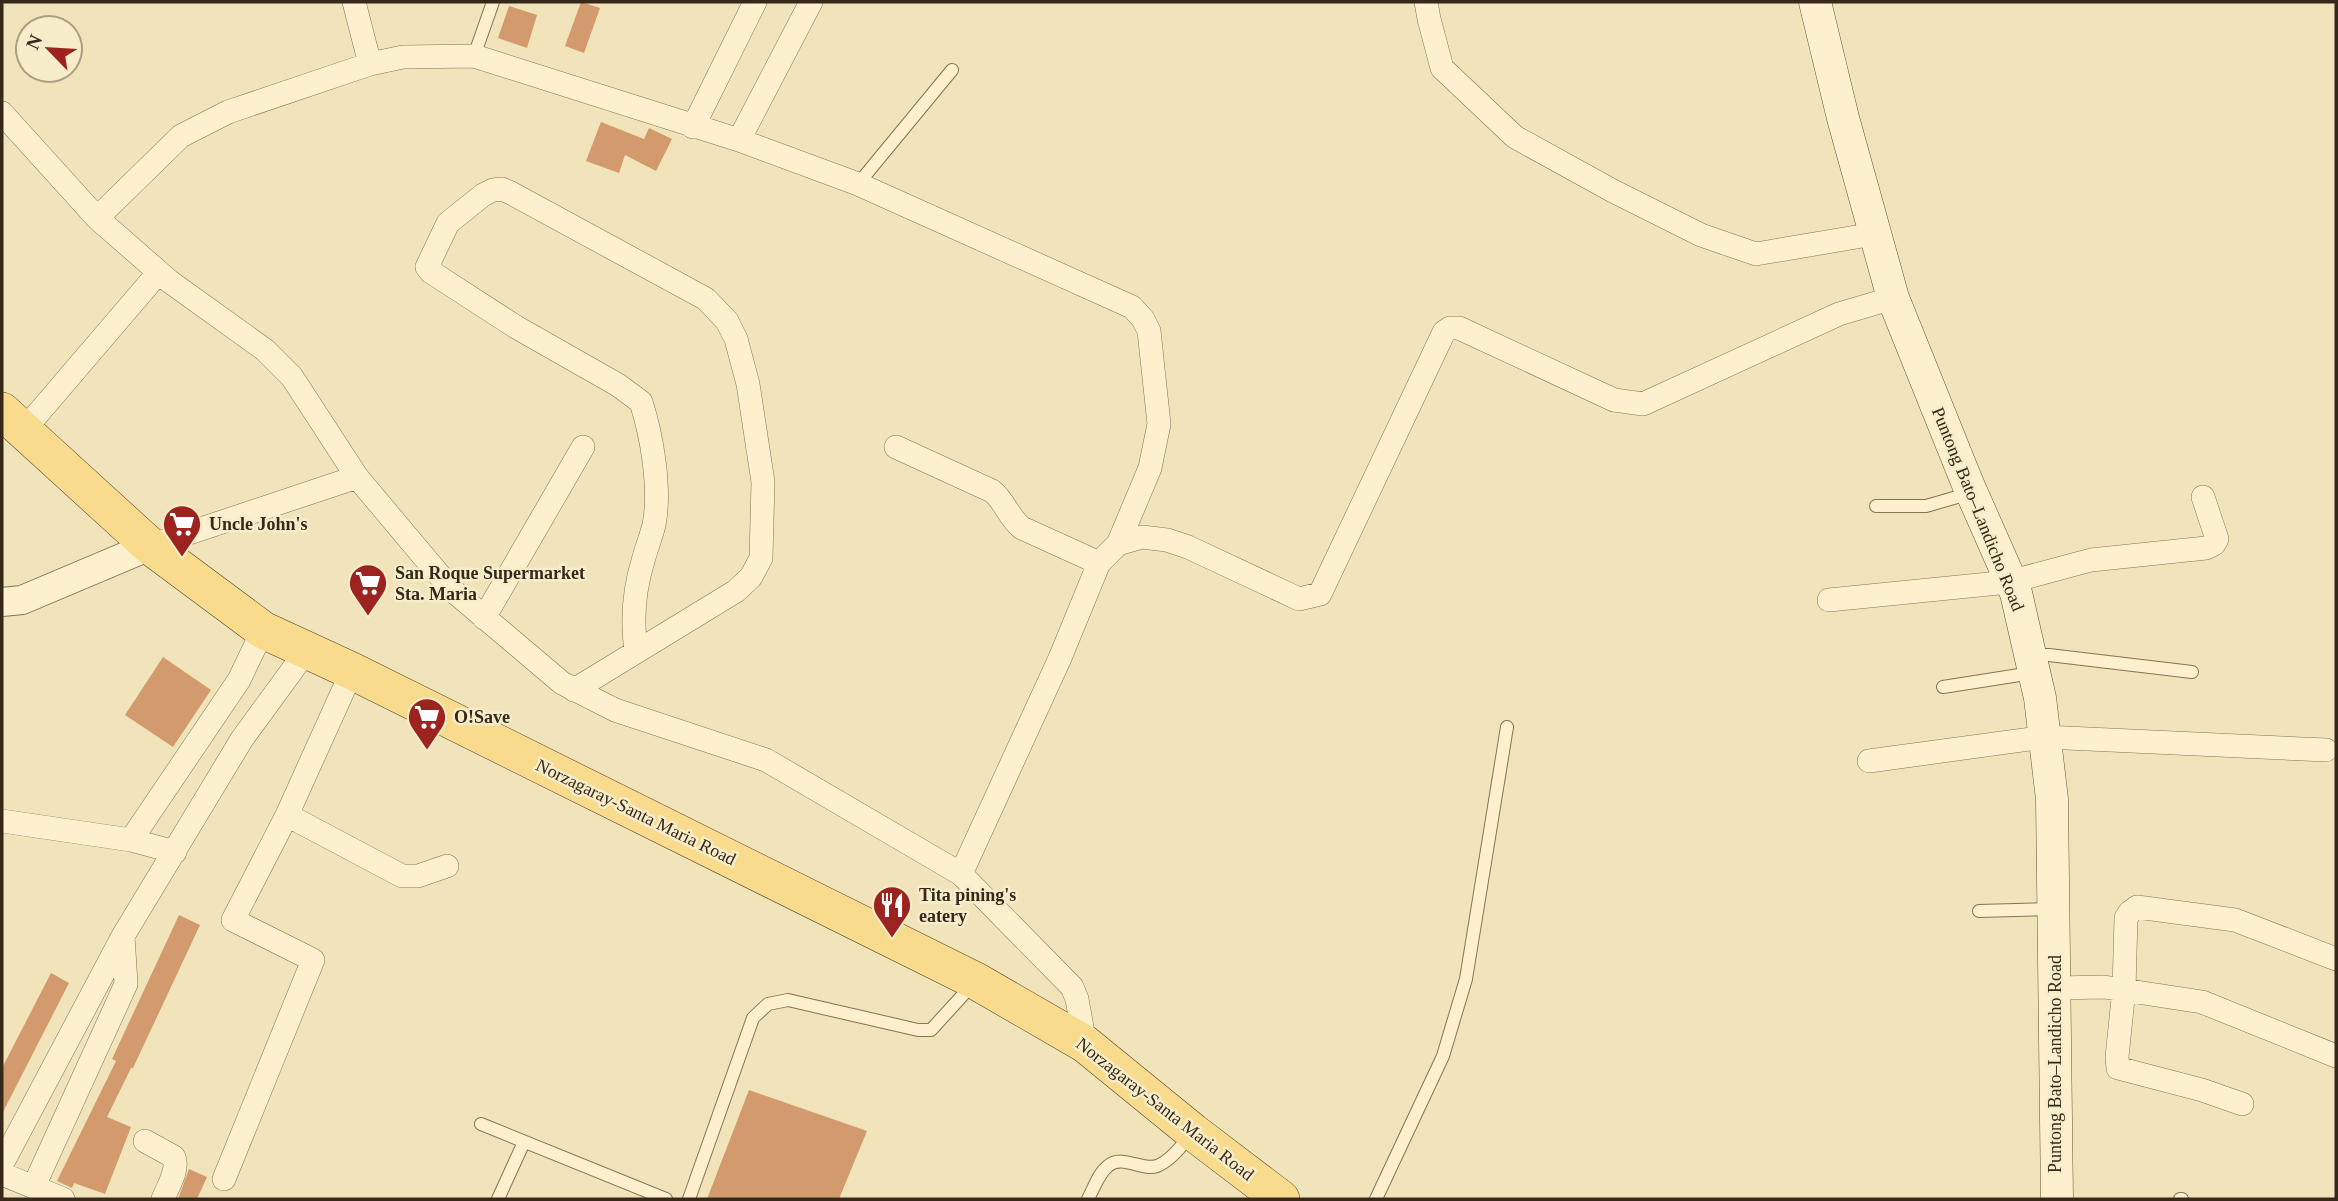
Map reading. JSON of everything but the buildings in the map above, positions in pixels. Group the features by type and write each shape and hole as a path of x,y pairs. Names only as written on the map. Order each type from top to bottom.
{"main road":[{"name":"Puntong Bato–Landicho Road","path":"1815,2 1893,298 2009,582 2016,593 2033,664 2052,799 2057,1199"},
{"name":"Norzagaray-Santa Maria Road","path":"13,421 150,547 263,630 352,671 976,981 1085,1044 1281,1199"}],"street":[{"path":"354,2 370,64"},
{"path":"692,127 755,2"},
{"path":"739,140 811,2"},
{"path":"1426,2 1442,68 1515,137 1613,191 1701,235 1756,254 1874,234"},
{"path":"97,218 181,136 228,112 370,64 403,57 474,56 739,140 858,184 1132,307 1149,331 1159,424 1150,468 1118,544 1099,563 1060,658 961,874"},
{"path":"2,113 97,218 159,272 265,350 292,377 357,477 443,580 484,618 575,690 647,722 766,760 961,874 1072,987 1077,999 1085,1044"},
{"path":"575,690 736,591 751,577 761,558 763,482 748,384 736,339 727,321 706,299 511,192 502,188 493,190 448,223 427,267 516,327 627,391 641,402 655,468 656,506 654,524 642,563 634,614 636,652"},
{"path":"13,421 159,272"},
{"path":"1118,544 1142,537 1167,540 1188,547 1298,599 1308,599 1320,594 1444,332 1450,328 1459,328 1614,400 1643,404 1839,314 1893,298"},
{"path":"484,618 583,447"},
{"path":"896,447 992,491 1012,520 1022,528 1099,563"},
{"path":"2,602 22,600 150,547 357,477"},
{"path":"1829,600 2009,582 2091,560 2206,548 2217,539 2203,497"},
{"path":"131,841 239,680 263,630"},
{"path":"2,1164 123,936 242,740 307,650"},
{"path":"224,1179 313,960 233,920 287,815 352,671"},
{"path":"1869,761 2045,737 2326,750"},
{"path":"287,815 402,876 418,876 447,866"},
{"path":"2,821 131,841 175,852"},
{"path":"2242,1104 2202,1090 2118,1068 2126,918 2137,907 2235,920 2336,959"},
{"path":"34,1186 126,984 123,936"},
{"path":"2055,988 2104,987 2202,1002 2336,1056"},
{"path":"145,1141 174,1157 176,1161 176,1168 163,1199"},
{"path":"2,1174 63,1199"}],"lane":[{"path":"474,56 493,2"},
{"path":"858,184 952,70"},
{"path":"1876,506 1926,506 1972,493"},
{"path":"1943,687 2033,664 2049,654 2192,672"},
{"path":"1376,1199 1443,1056 1466,979 1507,727"},
{"path":"1979,911 2054,909"},
{"path":"689,1199 753,1018 768,1004 788,1000 918,1030 931,1030 976,981"},
{"path":"481,1124 666,1199"},
{"path":"1088,1199 1098,1179 1110,1164 1118,1161 1150,1167 1161,1165 1193,1132"},
{"path":"498,1199 524,1142"}],"place":[{"name":"Uncle John's","path":"182,558"},
{"name":"San Roque Supermarket Sta. Maria","path":"368,617"},
{"name":"O!Save","path":"427,751"},
{"name":"Tita pining's eatery","path":"892,939"}]}
